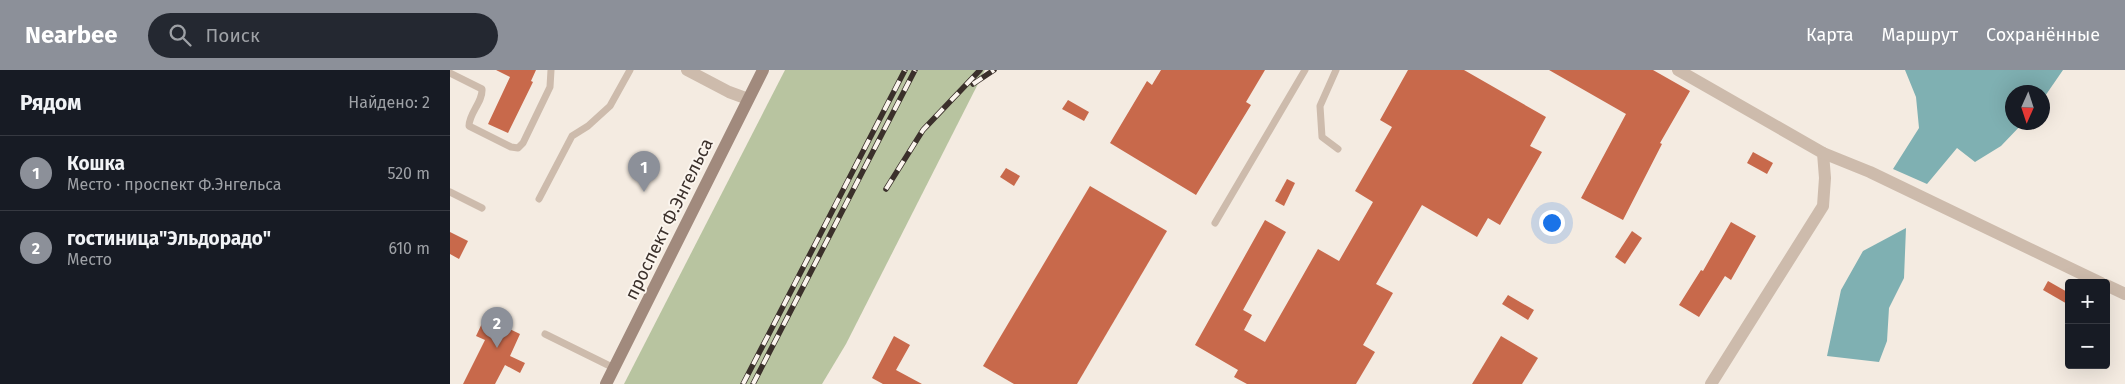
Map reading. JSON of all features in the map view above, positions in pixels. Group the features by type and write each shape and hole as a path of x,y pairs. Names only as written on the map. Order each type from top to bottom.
{"street":[{"path":"686,70 729,92 748,99"},
{"name":"проспект Ф.Энгельса","path":"606,384 763,70"},
{"path":"1678,70 1823,153 1870,172 2093,279"},
{"path":"1711,384 1822,206 1825,178 1823,153"},
{"path":"2110,287 2125,294"}],"lane":[{"path":"450,73 482,88 482,95 469,120 469,126 511,147 518,148 523,143 550,87 551,70"},
{"path":"539,200 572,136 588,126 610,106 630,70"},
{"path":"1215,223 1305,70"},
{"path":"1336,70 1320,106 1322,137 1338,148"},
{"path":"450,192 482,208"},
{"path":"545,334 614,368"}],"green space":[{"path":"785,70 985,70 846,344 822,384 624,384"}],"water":[{"path":"1905,70 2063,70 2050,89 2050,85 2005,85 2005,130 2016,130 2001,146 1975,162 1957,148 1927,184 1893,169 1919,128 1916,97"},
{"path":"1906,228 1904,278 1889,308 1887,341 1879,362 1827,356 1841,290 1863,251"}],"building":[{"path":"496,70 536,70 531,81 533,82 508,133 488,124 510,77"},
{"path":"1161,70 1265,70 1246,102 1251,105 1196,195 1110,143 1147,81 1152,85"},
{"path":"1408,70 1464,70 1546,117 1530,146 1542,152 1500,225 1488,218 1477,237 1422,205 1376,284 1393,293 1363,345 1375,352 1356,384 1247,384 1234,377 1238,370 1195,345 1265,220 1286,232 1243,310 1252,315 1244,330 1265,342 1318,249 1339,261 1373,202 1355,191 1392,127 1380,120"},
{"path":"1549,70 1653,70 1690,91 1660,143 1662,144 1623,220 1581,198 1626,114"},
{"path":"1068,100 1089,112 1084,121 1062,109"},
{"path":"1753,152 1773,163 1767,174 1747,163"},
{"path":"1006,168 1020,176 1014,186 1000,177"},
{"path":"1287,179 1295,183 1284,206 1275,201"},
{"path":"1090,186 1167,231 1077,384 1014,384 983,366"},
{"path":"1731,222 1756,236 1731,280 1725,276 1699,317 1679,305 1701,270 1703,271"},
{"path":"1632,231 1642,238 1625,264 1615,257"},
{"path":"450,232 468,241 459,259 450,254"},
{"path":"2048,281 2065,291 2065,303 2043,290"},
{"path":"1508,295 1534,310 1528,320 1502,304"},
{"path":"485,317 520,334 510,356 525,363 520,373 505,365 495,384 463,384 485,340 476,336"},
{"path":"894,336 910,345 896,370 922,384 883,384 872,378"},
{"path":"1501,336 1538,358 1522,384 1472,384"}],"railway":[{"path":"743,384 905,70"},
{"path":"753,384 915,70"},
{"path":"886,189 923,130 980,70"},
{"path":"973,84 994,70"}],"place":[{"name":"Кошка","path":"644,192"},
{"name":"гостиница\"Эльдорадо\"","path":"497,348"}]}
